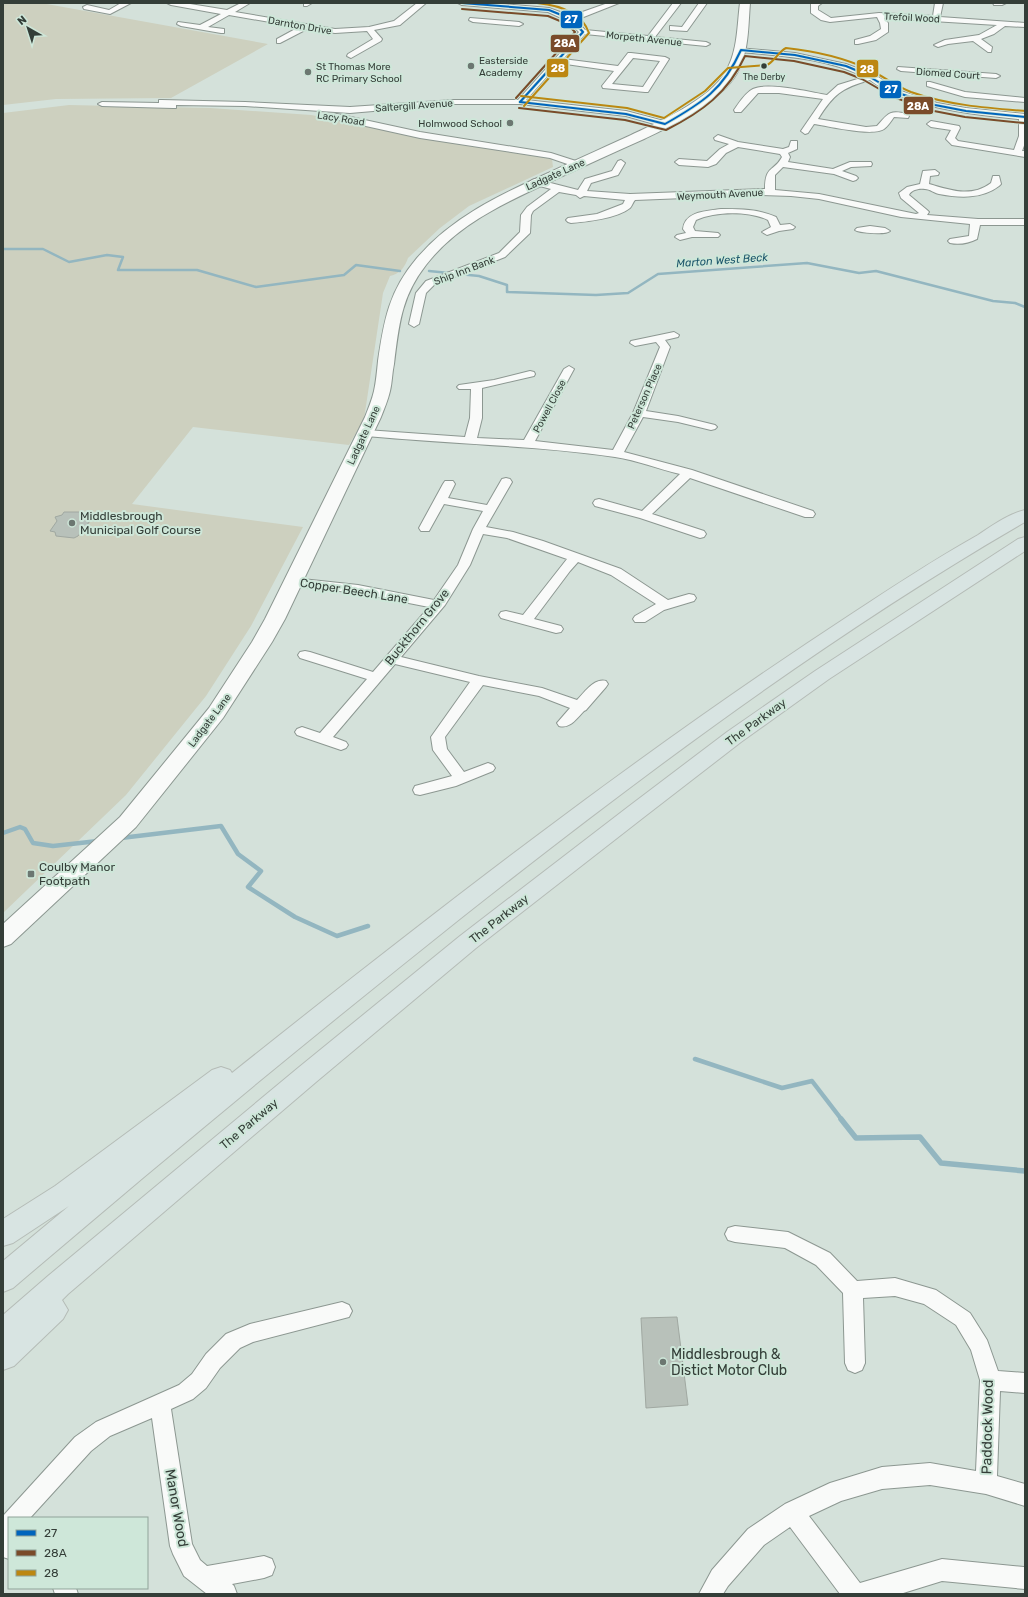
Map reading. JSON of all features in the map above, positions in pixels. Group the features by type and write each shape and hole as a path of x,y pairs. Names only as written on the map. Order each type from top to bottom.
{"highway":[{"path":"3,1279 75,1217 275,1052 377,970 555,832 683,738 788,664 892,596 988,536 1025,515"},
{"name":"The Parkway","path":"3,1334 58,1285 307,1075 468,942 734,737 822,675 1025,543"},
{"path":"3,1234 90,1176 197,1097 297,1017 377,970"},
{"path":"3,1356 62,1301 167,1194"}],"main road":[{"name":"Ladgate Lane","path":"3,938 128,822 216,714 262,642 293,582 336,489 373,417 382,391 390,326 396,305 405,285 417,267 429,252 457,228 498,201 535,182 665,124 698,104 719,87 731,72 741,50 745,3"}],"street":[{"path":"87,7 110,12 127,3"},
{"name":"Darnton Drive","path":"171,3 335,31 369,29 397,23 422,3"},
{"path":"202,27 246,3"},
{"path":"462,3 549,10 571,19 583,32 520,102"},
{"path":"571,19 615,3"},
{"path":"650,38 677,3"},
{"path":"672,28 684,29 703,3"},
{"name":"Trefoil Wood","path":"818,3 814,5 814,11 828,20 879,15 1025,25"},
{"path":"936,19 939,3"},
{"path":"498,22 505,7"},
{"path":"876,47 862,41 878,35 885,30 884,23 879,15"},
{"path":"473,20 519,24"},
{"path":"181,24 221,31"},
{"path":"983,45 1003,24"},
{"path":"280,41 306,26"},
{"path":"351,56 378,39 369,29"},
{"name":"Morpeth Avenue","path":"583,32 706,44"},
{"path":"940,42 966,40 983,45 998,46"},
{"path":"741,50 810,57 846,66 872,78 895,92 935,105 966,112 1024,116 1024,136 1021,154 955,143 950,139 957,126 931,124"},
{"path":"631,55 665,59 645,90 606,86 620,69 631,55"},
{"path":"558,61 620,69"},
{"name":"Diomed Court","path":"901,69 910,72 997,83 1025,100"},
{"path":"805,131 830,98 840,88 847,84 872,78"},
{"name":"Diomed Court","path":"934,87 966,94 997,83"},
{"path":"738,110 754,92 760,89 830,98"},
{"name":"Saltergill Avenue","path":"162,102 245,104 350,110 454,102 520,102 626,114 665,124"},
{"name":"Lacy Road","path":"102,104 253,109 343,118 420,135 551,156 576,164"},
{"path":"813,122 875,130 882,127 893,112 906,116"},
{"path":"718,138 737,144 768,148 782,152 793,149 794,143"},
{"path":"679,162 702,164 712,162 723,151 737,144"},
{"path":"770,192 771,175 775,169 786,160 786,157 782,152"},
{"path":"580,195 588,181 615,173 621,163"},
{"path":"781,164 835,172 853,178"},
{"path":"835,172 846,165 868,164"},
{"path":"925,186 924,181 926,172"},
{"path":"922,217 924,212 921,208 904,196 904,193 908,189 925,186 944,192 970,193 982,192 991,188 996,181 1007,186"},
{"name":"Weymouth Avenue","path":"535,182 556,190 580,195 661,198 725,192 770,192 813,196 922,217 975,223 1025,222"},
{"name":"Ship Inn Bank","path":"414,324 421,294 424,288 436,280 502,255 525,233 526,215 530,209 556,190"},
{"path":"725,192 734,212"},
{"path":"570,220 589,222 627,206 631,198"},
{"path":"876,209 867,224 885,231"},
{"path":"692,234 688,229 688,225 694,217 712,212 759,213 770,216 777,228"},
{"path":"972,239 974,238 975,223"},
{"path":"767,232 777,228 790,226"},
{"path":"680,237 692,234 715,235"},
{"path":"953,241 972,239 984,244"},
{"path":"635,343 674,335"},
{"name":"Peterson Place","path":"616,454 638,413 665,347 658,338"},
{"name":"Powell Close","path":"528,444 569,369"},
{"path":"463,387 478,386 530,374"},
{"path":"470,441 476,418 478,386"},
{"path":"638,413 678,419 711,427"},
{"path":"366,433 528,444 616,454 688,473 809,514"},
{"path":"644,515 688,473"},
{"name":"Buckthorn Grove","path":"323,739 438,605 464,565 479,530 506,482"},
{"path":"425,528 449,484"},
{"path":"440,500 491,508"},
{"path":"599,503 644,515 700,534"},
{"path":"479,530 509,535 539,544 616,572 666,605"},
{"path":"526,620 565,568 576,558"},
{"name":"Copper Beech Lane","path":"293,582 358,589 438,605"},
{"path":"640,619 666,605 689,598"},
{"path":"506,615 556,629"},
{"path":"305,655 376,677"},
{"path":"391,659 479,680 542,692 581,707"},
{"path":"461,778 440,750 438,738 479,680"},
{"path":"564,723 581,707 601,684"},
{"path":"302,732 341,745"},
{"path":"420,790 461,778 488,768"},
{"path":"734,1234 788,1240 823,1259 853,1290 855,1363"},
{"name":"Paddock Wood","path":"853,1290 895,1287 929,1296 963,1319 980,1347 990,1380 986,1483"},
{"path":"16,1517 83,1444 103,1429 186,1392 199,1380 213,1361 233,1341 250,1333 342,1310"},
{"path":"990,1380 1025,1383"},
{"name":"Manor Wood","path":"160,1404 180,1546 192,1568 226,1594"},
{"path":"710,1594 720,1578 756,1537 792,1512 838,1491 882,1478 930,1474 986,1483 1025,1495"},
{"path":"792,1512 854,1594"},
{"path":"204,1578 264,1567"},
{"path":"862,1594 942,1570 1024,1578"}],"green space":[{"path":"3,3 41,3 268,44 171,98 56,99 3,105"},
{"name":"Middlesbrough Municipal Golf Course","path":"69,105 210,108 311,115 552,159 553,167 469,206 440,228 408,258 404,267 399,272 390,276 383,293 364,419 349,445 193,427 132,504 303,527 251,626 206,696 126,795 3,913 3,113"}],"building":[{"name":"Middlesbrough Municipal Golf Course","path":"64,512 80,512 81,514 94,516 78,536 74,538 56,536 55,532 50,531 57,521 55,517 62,515"},
{"name":"Middlesbrough & Distict Motor Club","path":"677,1317 688,1405 646,1408 641,1318"}],"waterway":[{"name":"Marton West Beck","path":"3,249 43,249 69,262 107,255 123,257 118,270 197,270 256,287 344,275 356,265 400,271"},
{"name":"Marton West Beck","path":"429,271 479,276 507,285 507,292 596,295 628,293 658,274 807,263 859,273 876,271 993,301 1015,303 1025,307"},
{"path":"121,838 221,826 238,854 261,871 248,887 295,917 337,936 368,926"},
{"path":"3,833 20,827 25,829 33,843 53,846 98,841"},
{"path":"695,1059 782,1088 812,1081 842,1120"},
{"path":"841,1119 856,1138 920,1137 941,1163 1025,1171"}],"transit line":[{"name":"27","path":"462,3 549,10 571,19 583,32 520,102"},
{"name":"28","path":"524,106 589,33 587,26 576,15 552,5 537,3"},
{"name":"28A","path":"462,9 548,16 567,24 575,32 516,98"},
{"name":"28","path":"521,96 627,108 664,118 705,91 728,68 761,67 767,65 778,57 782,50 786,48 818,53 849,61 874,72 905,90 939,100 996,109 1025,111"},
{"name":"27","path":"520,102 626,114 665,124 710,95 727,76 735,64 741,50 795,55 846,66 865,74 895,92 935,105 966,111 1025,117"},
{"name":"28A","path":"519,108 625,120 666,130 691,117 723,91 739,69 745,56 794,61 844,72 862,79 893,97 934,111 965,117 1024,123"}],"place":[{"name":"Easterside Academy","path":"471,66"},
{"name":"The Derby","path":"764,66"},
{"name":"St Thomas More RC Primary School","path":"308,72"},
{"name":"Holmwood School","path":"510,123"},
{"name":"Middlesbrough Municipal Golf Course","path":"72,523"},
{"name":"Coulby Manor Footpath","path":"31,874"},
{"name":"Middlesbrough & Distict Motor Club","path":"663,1362"}]}
